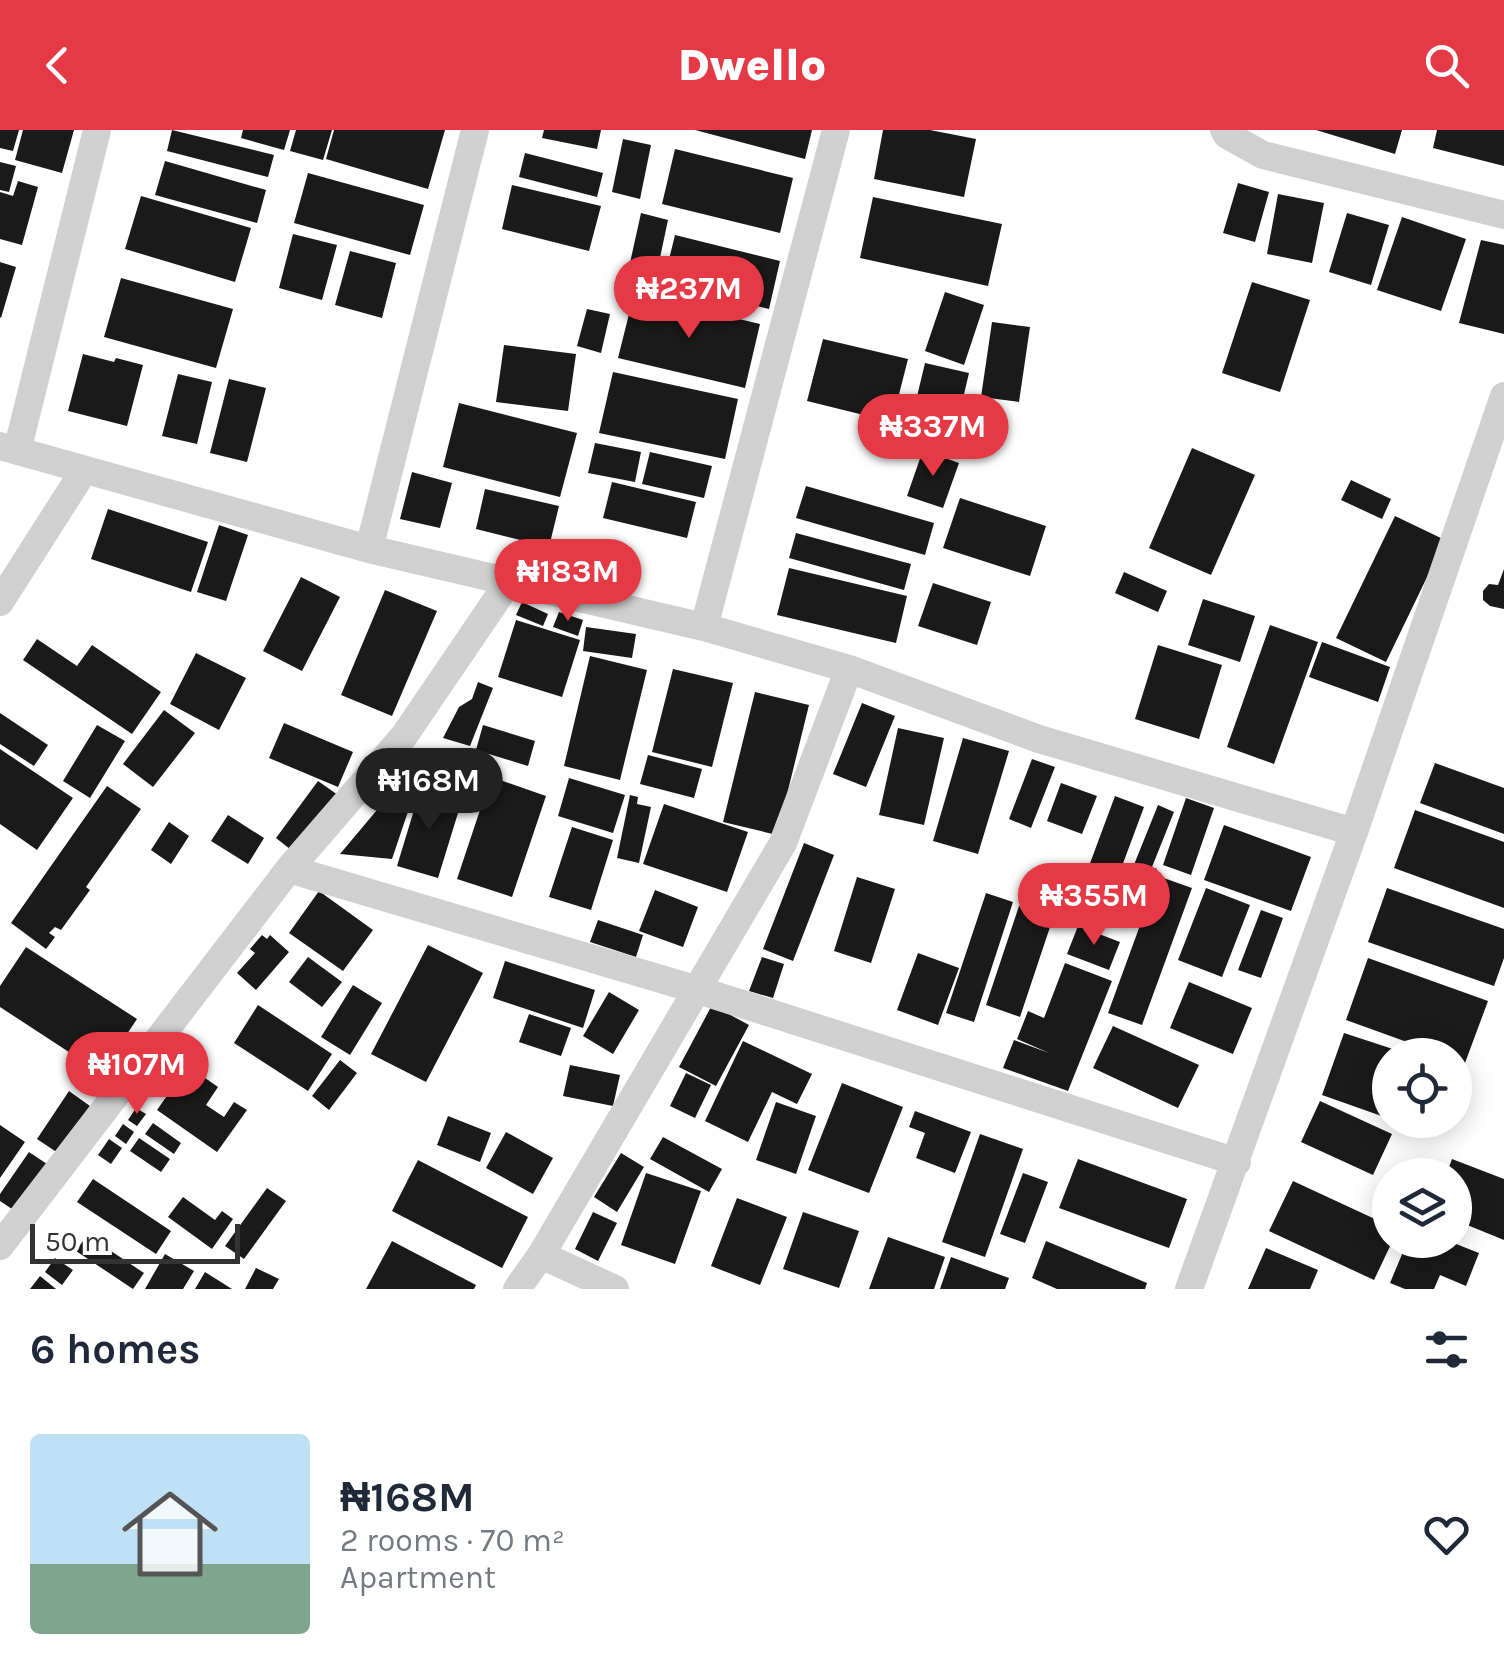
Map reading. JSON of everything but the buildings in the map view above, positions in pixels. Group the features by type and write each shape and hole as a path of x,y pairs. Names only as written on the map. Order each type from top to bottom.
{"street":[{"path":"97,130 9,448 82,472 369,550 704,627 849,670 1039,739 1354,832"},
{"path":"369,550 476,130"},
{"path":"704,627 836,130"},
{"path":"1224,130 1263,155 1504,216"},
{"path":"1189,1289 1354,832 1504,396"},
{"path":"0,602 82,472"},
{"path":"0,1246 289,869 404,736 508,582"},
{"path":"518,1289 783,844 849,670"},
{"path":"289,869 698,990 1237,1162"},
{"path":"541,1255 615,1289"}]}
